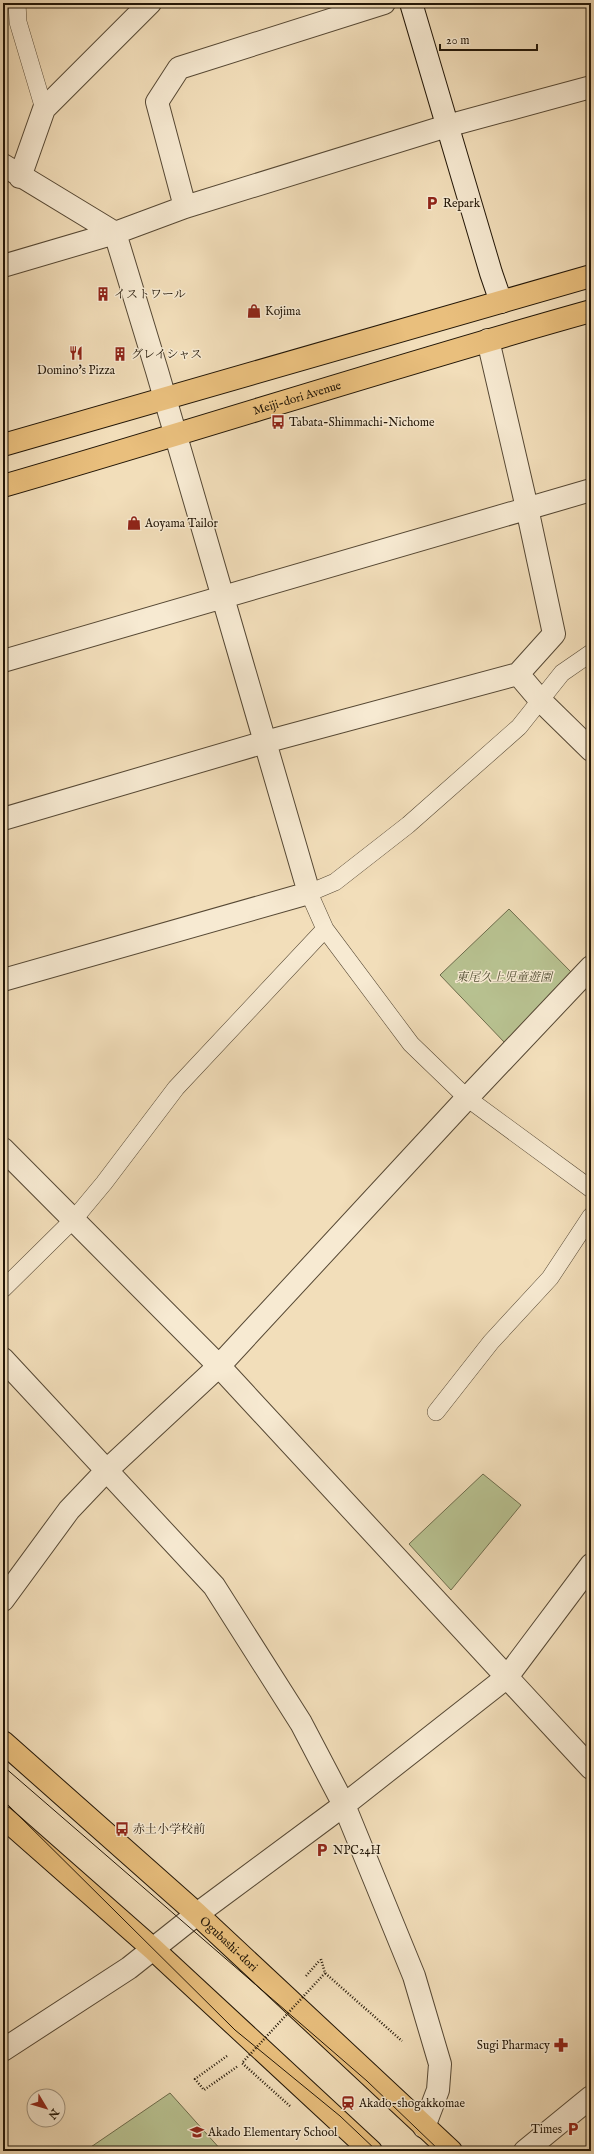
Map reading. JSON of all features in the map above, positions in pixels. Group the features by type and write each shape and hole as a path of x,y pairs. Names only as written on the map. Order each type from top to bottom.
{"main road":[{"path":"3,445 591,276"},
{"name":"Meiji-dori Avenue","path":"3,486 176,436 488,340 591,311"},
{"name":"Ogubashi-dori","path":"3,1742 197,1914 451,2151"},
{"path":"3,1817 153,1949 372,2151"}],"street":[{"path":"20,177 44,109 150,3"},
{"path":"185,207 157,102 179,68 384,3"},
{"path":"411,3 447,126 502,302"},
{"path":"3,266 115,233 185,207 447,126 591,87"},
{"path":"3,165 20,177 115,233 166,399 309,893 3,980"},
{"path":"3,819 265,742 518,674 554,634 527,508 488,340"},
{"path":"3,661 591,490"},
{"path":"518,674 542,702 591,750"},
{"path":"3,1600 69,1510 107,1470 219,1366 467,1098 591,967"},
{"path":"3,1148 219,1366 591,1768"},
{"path":"3,1359 214,1586 301,1723 344,1805 414,1976 440,2064 438,2090 424,2127"},
{"path":"3,2050 118,1976 197,1914 344,1805 507,1677 591,1565"},
{"path":"525,2151 591,2097"}],"lane":[{"path":"17,3 18,22 44,109"},
{"path":"591,653 562,673 542,702 519,727 408,825 335,882 309,893 325,929 411,1044 467,1098 591,1189"},
{"path":"3,1289 74,1219 104,1183 176,1088 325,929"},
{"path":"436,1412 491,1342 550,1278 591,1216"}],"path":[{"path":"306,1976 321,1959 325,1973 402,2041"},
{"path":"231,2054 195,2079 204,2090 242,2063 325,1973"},
{"path":"242,2063 290,2106"}],"green space":[{"name":"東尾久上児童遊園","path":"509,909 572,973 505,1043 440,975"},
{"path":"483,1474 521,1505 451,1590 409,1544"},
{"path":"170,2093 222,2151 85,2151"}],"tram line":[{"path":"3,1766 367,2081 440,2151"},
{"path":"3,1800 235,2030 340,2116 377,2151"}],"place":[{"name":"Repark","path":"432,203"},
{"name":"イストワール","path":"103,294"},
{"name":"Kojima","path":"254,311"},
{"name":"Domino's Pizza","path":"76,353"},
{"name":"グレイシャス","path":"120,354"},
{"name":"Tabata-Shimmachi-Nichome","path":"278,422"},
{"name":"Aoyama Tailor","path":"134,523"},
{"name":"赤土小学校前","path":"122,1829"},
{"name":"NPC24H","path":"322,1850"},
{"name":"Sugi Pharmacy","path":"561,2045"},
{"name":"Akado-shogakkomae","path":"348,2103"},
{"name":"Times","path":"573,2129"},
{"name":"Akado Elementary School","path":"197,2132"}]}
